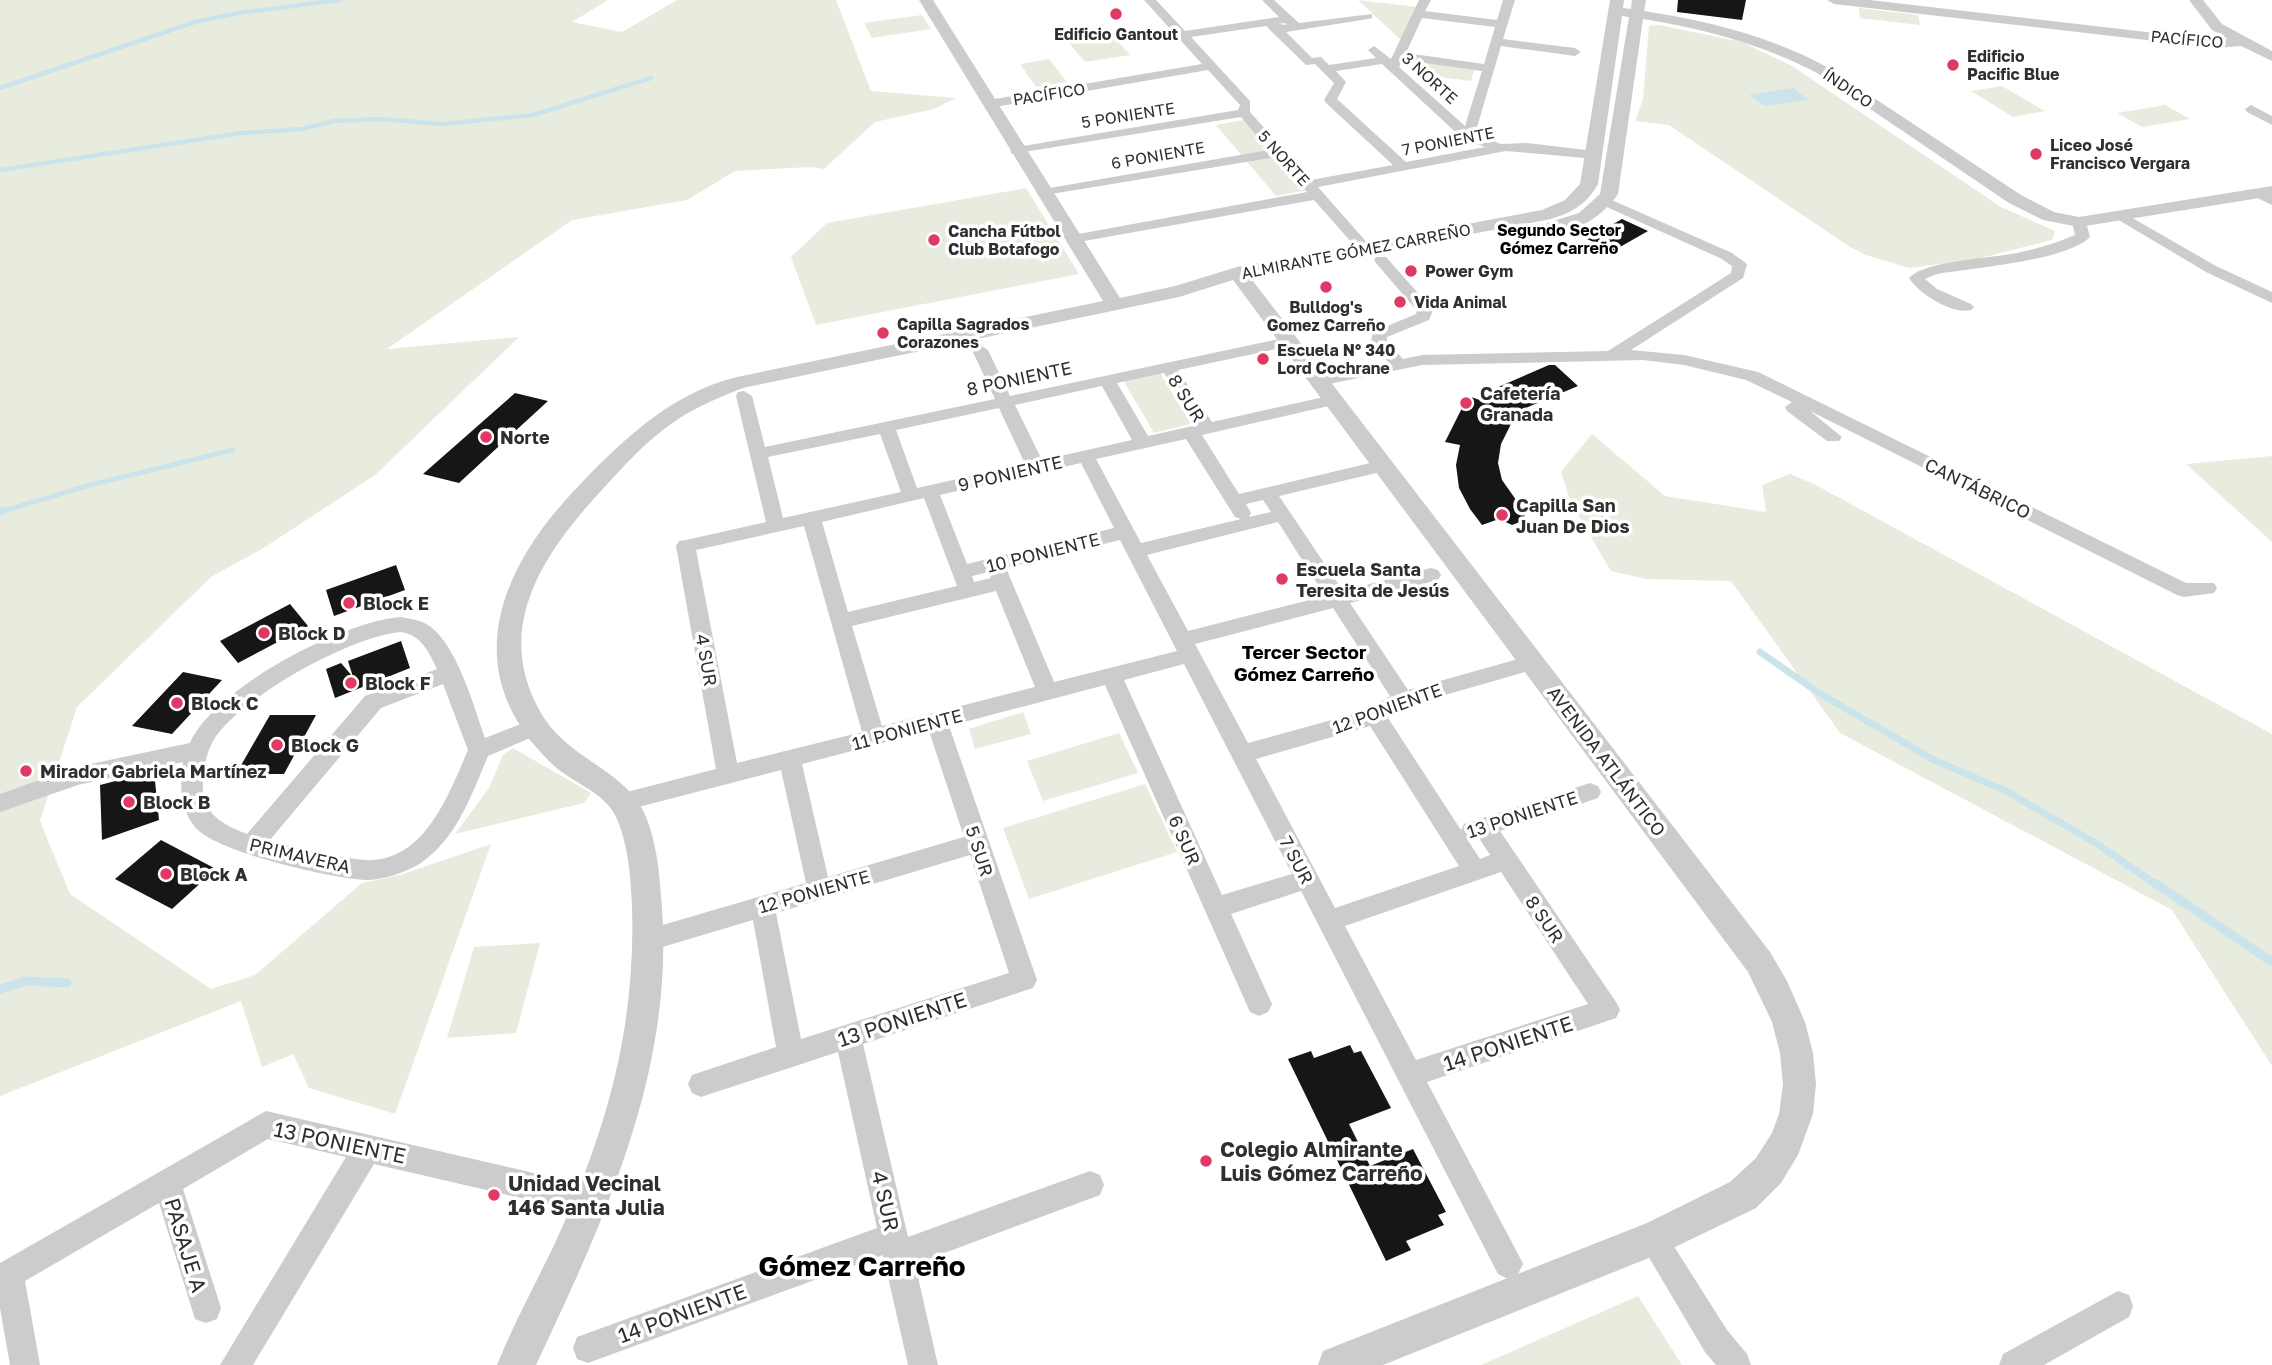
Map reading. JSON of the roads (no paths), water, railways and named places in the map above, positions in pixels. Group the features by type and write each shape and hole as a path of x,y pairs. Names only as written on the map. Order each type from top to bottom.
{"street":[{"path":"926,0 989,104"},
{"path":"1151,1 1171,0"},
{"path":"1268,0 1293,23"},
{"path":"1388,59 1425,0"},
{"path":"1468,136 1509,0"},
{"name":"PACÍFICO","path":"1834,0 2215,44 2241,42"},
{"name":"PACÍFICO","path":"1900,0 2188,33 2241,42"},
{"path":"2196,0 2212,21 2241,42 2272,58"},
{"path":"1151,1 1211,66"},
{"name":"ÍNDICO","path":"1616,6 1638,7 1727,31 1794,55 1822,70 2015,199 2040,213 2058,219 2079,222 2268,195"},
{"name":"ALMIRANTE GÓMEZ CARREÑO","path":"1241,279 1365,249 1558,211 1577,200 1587,189 1595,155 1616,6"},
{"path":"1611,357 1738,275 1741,270 1740,264 1727,256 1605,201 1615,168 1638,7"},
{"path":"1418,14 1502,24"},
{"path":"1182,35 1368,16"},
{"path":"2188,33 2202,29 2212,21"},
{"path":"1273,26 1310,62 1317,60 1340,82 1330,100 1404,168"},
{"path":"1497,41 1575,51"},
{"path":"2215,44 2272,58"},
{"path":"1326,69 1388,59 1489,68"},
{"name":"3 NORTE","path":"1388,59 1468,136 1500,148"},
{"name":"PACÍFICO","path":"1114,303 989,104 1211,66"},
{"name":"5 NORTE","path":"1211,66 1246,104 1244,113 1365,249"},
{"path":"2250,109 2272,121"},
{"name":"5 PONIENTE","path":"1017,151 1244,113"},
{"name":"7 PONIENTE","path":"1073,239 1500,148 1527,147 1595,155"},
{"name":"6 PONIENTE","path":"1044,193 1279,152"},
{"name":"ALMIRANTE GÓMEZ CARREÑO","path":"623,803 565,761 534,727 518,696 508,664 509,620 522,577 551,530 632,443 660,419 696,399 737,383 1179,290 1381,260 1564,225 1586,216 1605,201"},
{"path":"2122,216 2211,269 2272,298"},
{"path":"2058,219 2070,243"},
{"path":"1966,307 1926,289 1920,285 1917,278 1926,273 1978,265 2070,243 2083,237 2079,222"},
{"path":"1381,260 1425,310 1423,317 1379,335 1379,342 1400,365"},
{"name":"AVENIDA ATLÁNTICO","path":"1241,279 1759,962 1774,986 1794,1036 1800,1088 1797,1114 1777,1161 1760,1181 1741,1197 1653,1240 1518,1290 1337,1365"},
{"name":"8 PONIENTE","path":"758,454 1289,342"},
{"path":"980,351 1036,467"},
{"name":"CANTÁBRICO","path":"1326,391 1422,360 1643,355 1677,358 1752,376 2184,590 2207,588"},
{"name":"8 SUR","path":"1168,367 1234,502 1248,523"},
{"name":"CANTÁBRICO","path":"1752,376 1833,437"},
{"path":"1107,380 1143,443"},
{"name":"9 PONIENTE","path":"686,545 1199,430 1326,391"},
{"path":"744,396 776,526"},
{"path":"886,427 911,495"},
{"name":"7 SUR","path":"1086,456 1508,1264"},
{"path":"1234,502 1383,466"},
{"path":"930,491 964,581"},
{"path":"1268,493 1403,699"},
{"name":"10 PONIENTE","path":"841,621 964,581 1131,541 1248,523 1282,515"},
{"path":"811,517 874,737"},
{"name":"4 SUR","path":"686,545 728,775"},
{"path":"999,573 1048,692"},
{"name":"11 PONIENTE","path":"623,803 1111,675 1337,599 1431,575"},
{"name":"PRIMAVERA","path":"408,626 424,632 449,673 479,750 453,810 429,845 405,861 366,870 251,846 211,828 195,806 190,779 198,750 221,716 270,675 376,628 408,626"},
{"name":"12 PONIENTE","path":"1241,754 1375,716 1403,699 1532,663"},
{"path":"251,846 373,702 449,673"},
{"name":"6 SUR","path":"1111,675 1259,1004"},
{"path":"1375,716 1475,871"},
{"name":"5 SUR","path":"937,721 1024,980"},
{"path":"479,750 534,727"},
{"path":"1,803 76,776 198,750"},
{"path":"790,760 819,890"},
{"name":"13 PONIENTE","path":"1453,837 1590,792"},
{"path":"516,1365 594,1201 626,1108 637,1058 649,978 649,940 642,867 623,803"},
{"name":"8 SUR","path":"1484,827 1607,1010"},
{"name":"12 PONIENTE","path":"649,940 978,843"},
{"path":"1329,921 1506,860"},
{"path":"1216,908 1307,879"},
{"path":"762,906 791,1055"},
{"name":"13 PONIENTE","path":"701,1084 1024,980"},
{"name":"14 PONIENTE","path":"1409,1075 1607,1010"},
{"name":"4 SUR","path":"848,1036 923,1365"},
{"name":"13 PONIENTE","path":"5,1278 266,1125 594,1201"},
{"path":"235,1365 368,1147"},
{"name":"PASAJE A","path":"167,1182 206,1308"},
{"name":"14 PONIENTE","path":"587,1348 1090,1185"},
{"path":"1653,1240 1716,1340 1736,1365"},
{"path":"5,1278 25,1365"},
{"path":"2014,1365 2118,1306"}],"water":[{"path":"1793,88 1809,100 1764,106 1749,95"}],"waterway":[{"path":"0,88 195,22 238,13 340,0"},
{"path":"0,170 241,133 302,129 335,121 381,119 442,124 533,115 651,78"},
{"path":"5,510 0,512 90,485 233,450"},
{"path":"1760,652 1819,693 1934,760 2006,791 2097,844 2157,885"},
{"path":"2155,883 2272,962"},
{"path":"0,989 26,981 67,983"}],"place":[{"name":"Edificio Gantout","path":"1116,14"},
{"name":"Edificio Pacific Blue","path":"1953,65"},
{"name":"Liceo José Francisco Vergara","path":"2036,154"},
{"name":"Cancha Fútbol Club Botafogo","path":"934,240"},
{"name":"Power Gym","path":"1411,271"},
{"name":"Bulldog's Gomez Carreño","path":"1326,287"},
{"name":"Vida Animal","path":"1400,302"},
{"name":"Capilla Sagrados Corazones","path":"883,333"},
{"name":"Escuela N° 340 Lord Cochrane","path":"1263,359"},
{"name":"Cafetería Granada","path":"1466,403"},
{"name":"Norte","path":"486,437"},
{"name":"Capilla San Juan De Dios","path":"1502,515"},
{"name":"Escuela Santa Teresita de Jesús","path":"1282,579"},
{"name":"Block E","path":"349,603"},
{"name":"Block D","path":"264,633"},
{"name":"Block F","path":"351,683"},
{"name":"Block C","path":"177,703"},
{"name":"Block G","path":"277,745"},
{"name":"Mirador Gabriela Martínez","path":"26,771"},
{"name":"Block B","path":"129,802"},
{"name":"Block A","path":"166,874"},
{"name":"Colegio Almirante Luis Gómez Carreño","path":"1206,1161"},
{"name":"Unidad Vecinal 146 Santa Julia","path":"494,1195"}],"district":[{"name":"Segundo Sector Gómez Carreño","path":"1559,239"},
{"name":"Tercer Sector Gómez Carreño","path":"1304,662"},
{"name":"Gómez Carreño","path":"862,1265"}]}
